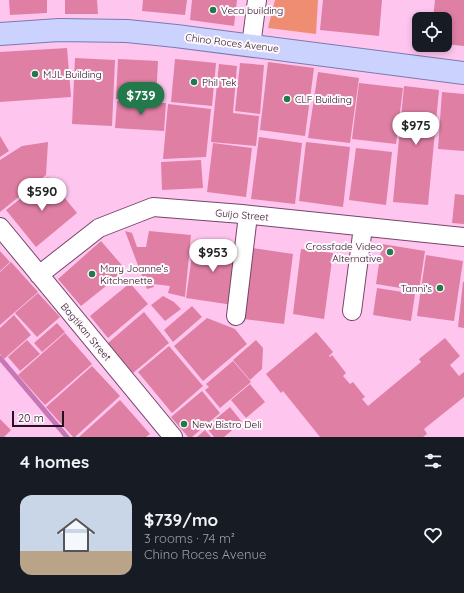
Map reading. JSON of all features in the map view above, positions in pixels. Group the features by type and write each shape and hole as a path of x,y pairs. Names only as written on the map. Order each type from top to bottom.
{"main road":[{"name":"Chino Roces Avenue","path":"0,34 59,30 128,31 464,73"}],"street":[{"path":"251,46 257,0"},
{"name":"Guijo Street","path":"39,275 99,228 153,207 464,237"},
{"path":"236,316 248,215"},
{"name":"Bagtikan Street","path":"0,227 164,434"},
{"path":"352,310 362,227"}],"shaded area":[{"path":"275,0 318,0 316,34 268,28"}],"building":[{"path":"9,0 47,0 47,13 10,15"},
{"path":"65,0 97,0 98,14 65,14"},
{"path":"143,0 187,0 185,15 142,11"},
{"name":"Veca building","path":"192,0 237,0 234,26 190,20"},
{"path":"323,0 382,0 379,36 320,30"},
{"path":"435,0 464,0 464,46 452,45 452,12 434,12"},
{"name":"MJL Building","path":"67,48 71,97 0,102 0,52"},
{"path":"75,58 115,60 112,126 72,124"},
{"path":"118,59 158,61 156,101 116,99"},
{"name":"Phil Tek","path":"175,59 216,63 212,106 171,102"},
{"name":"CLF Building","path":"268,62 314,68 305,136 260,130"},
{"path":"240,63 264,65 260,114 235,111"},
{"path":"219,64 237,66 233,113 259,116 256,146 211,142"},
{"path":"318,72 359,78 350,143 308,138"},
{"path":"359,83 403,88 396,144 352,139"},
{"path":"404,86 439,90 428,205 393,202"},
{"path":"442,92 464,94 464,151 438,149"},
{"path":"117,101 166,103 164,131 115,128"},
{"path":"168,104 211,109 206,157 163,159"},
{"path":"0,136 9,151 0,157"},
{"path":"259,137 302,143 295,204 251,199"},
{"path":"48,142 46,175 0,212 0,160 22,146"},
{"path":"306,142 350,147 343,207 299,201"},
{"path":"213,143 252,148 246,197 207,192"},
{"path":"356,148 392,152 386,205 349,200"},
{"path":"201,160 203,188 162,190 161,162"},
{"path":"48,177 77,213 36,247 6,210"},
{"path":"455,194 464,195 464,224 452,223"},
{"path":"125,231 132,233 137,247 146,247 149,231 191,235 185,297 168,293 170,286 153,284 154,287 147,289"},
{"name":"Mary Joanne's Kitchenette","path":"101,241 126,270 81,306 58,279"},
{"path":"194,241 240,246 233,305 186,298"},
{"path":"382,244 425,251 419,291 376,284"},
{"path":"252,248 293,254 284,324 243,319"},
{"path":"301,249 333,253 324,319 293,314"},
{"path":"0,251 10,262 0,271"},
{"name":"Tanni's","path":"426,255 463,261 454,321 417,316"},
{"path":"11,262 38,292 0,325 0,272"},
{"path":"464,282 464,328 458,327"},
{"path":"130,283 148,304 108,338 90,316"},
{"path":"377,288 415,294 411,321 373,315"},
{"path":"38,293 60,317 37,337 15,313"},
{"path":"163,296 174,302 181,309 165,321 151,305"},
{"path":"192,306 202,317 173,342 164,330"},
{"path":"144,312 169,343 133,373 108,343"},
{"path":"14,315 31,335 4,359 0,354 0,328"},
{"path":"207,318 235,329 247,344 203,381 174,346"},
{"path":"57,323 65,332 42,352 34,343"},
{"path":"316,332 333,352 329,356 330,357 332,355 346,373 343,376 350,384 353,382 365,397 362,399 368,406 421,362 419,359 445,338 460,356 450,365 459,376 464,372 464,397 424,429 427,434 423,437 320,437 283,391 281,393 266,374"},
{"path":"65,333 92,364 45,405 18,375"},
{"path":"27,340 40,354 20,371 8,357"},
{"path":"256,340 263,348 262,369 250,380 233,360"},
{"path":"169,346 203,386 172,413 138,372"},
{"path":"233,361 251,382 220,408 205,390 209,387 206,384"},
{"path":"92,366 120,396 75,437 73,437 46,407"},
{"path":"250,384 265,402 246,418 231,400"},
{"path":"202,391 220,413 192,437 188,437 171,417"},
{"path":"120,400 150,434 146,437 79,437"},
{"path":"230,407 242,422 224,437 214,437 206,427"},
{"path":"0,419 11,430 4,437 0,437"},
{"path":"205,430 211,437 197,437"}],"waterway":[{"path":"0,358 67,437"}],"place":[{"name":"Veca building","path":"213,10"},
{"name":"MJL Building","path":"35,74"},
{"name":"Phil Tek","path":"194,82"},
{"name":"CLF Building","path":"287,99"},
{"name":"Crossfade Video Alternative","path":"390,252"},
{"name":"Mary Joanne's Kitchenette","path":"92,274"},
{"name":"Tanni's","path":"440,288"},
{"name":"New Bistro Deli","path":"184,424"}]}
